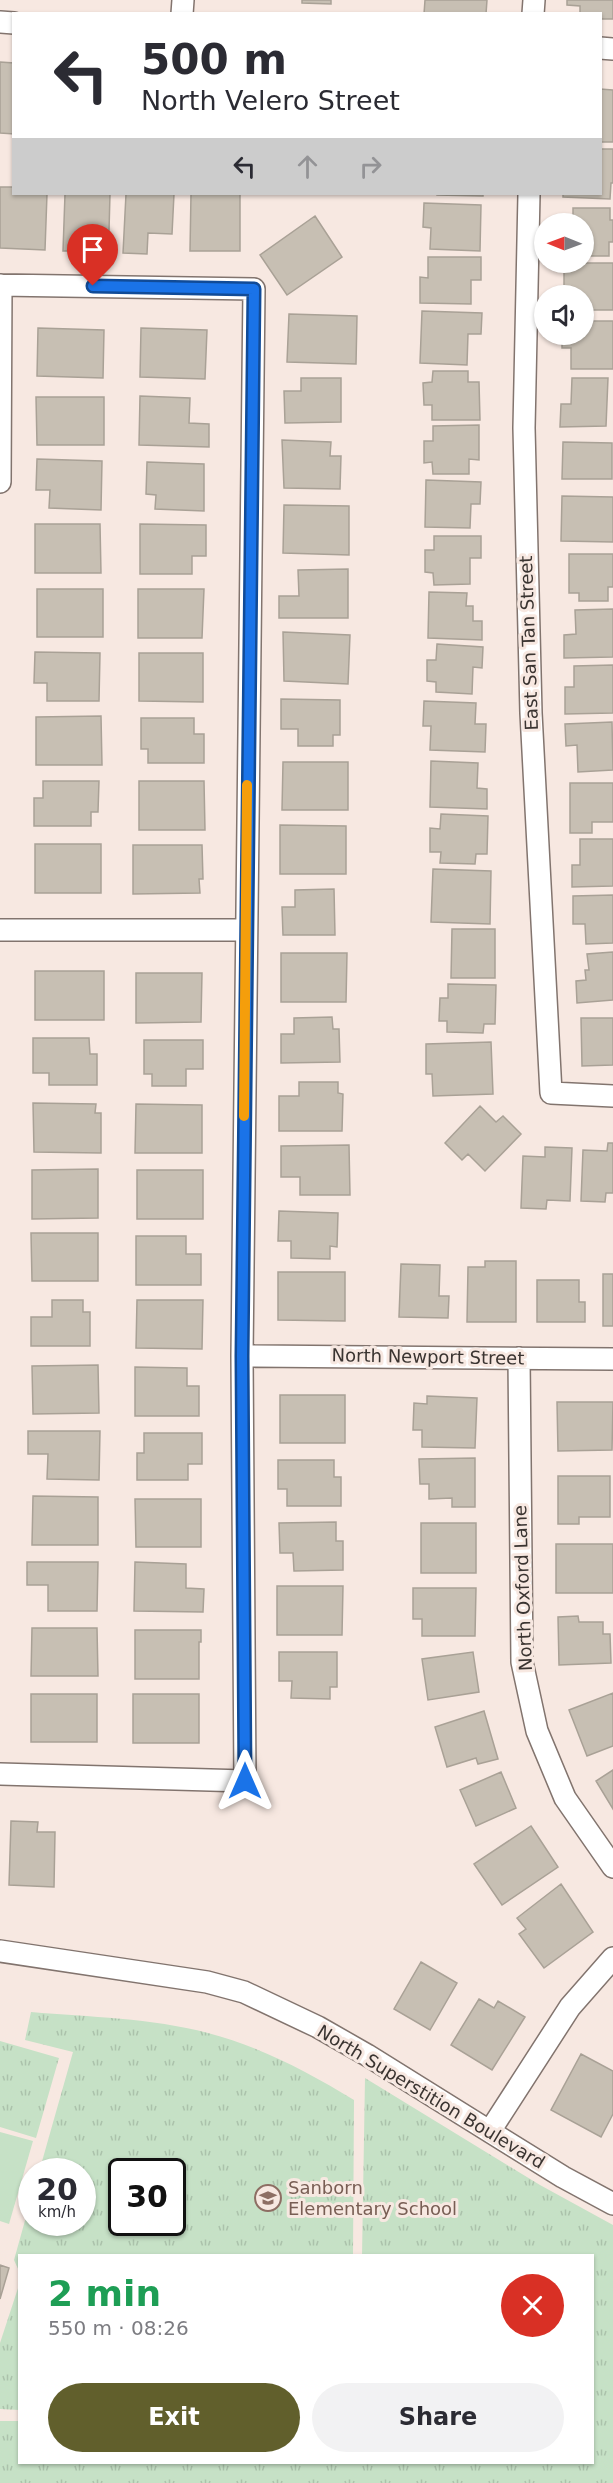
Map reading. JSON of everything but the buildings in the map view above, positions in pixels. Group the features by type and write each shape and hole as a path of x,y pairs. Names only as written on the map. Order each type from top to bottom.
{"street":[{"name":"East San Tan Street","path":"529,195 524,428 531,713 550,1093 613,1096"},
{"path":"0,482 1,285 254,289 242,1356 245,1781 0,1774"},
{"path":"0,930 245,930"},
{"name":"North Newport Street","path":"242,1356 613,1359"},
{"name":"North Oxford Lane","path":"519,1358 522,1662 537,1731 564,1798 613,1867"},
{"name":"North Superstition Boulevard","path":"0,1951 207,1982 244,1992 318,2027 367,2055 563,2177 613,2204"},
{"path":"490,2131 570,2007 613,1958"}],"green space":[{"name":"Sanborn Elementary School","path":"31,2012 165,2024 228,2039 247,2045 302,2070 354,2100 353,2254 18,2254 18,2269 14,2260 21,2236 96,2236 96,2158 43,2158 73,2052 25,2040"},
{"path":"0,2041 59,2058 36,2138 0,2127"},
{"path":"365,2078 540,2185 613,2225 613,2483 0,2483 0,2421 18,2421 18,2464 594,2464 594,2254 362,2254"},
{"path":"0,2132 33,2141 28,2158 18,2158 18,2193 9,2224 0,2221"},
{"path":"18,2288 18,2410 0,2409 0,2343"}],"slow traffic":[{"path":"244,1116 247,785"}],"place":[{"name":"Sanborn Elementary School","path":"268,2198"}],"route":[{"path":"93,286 254,289 242,1356 245,1781"}]}
